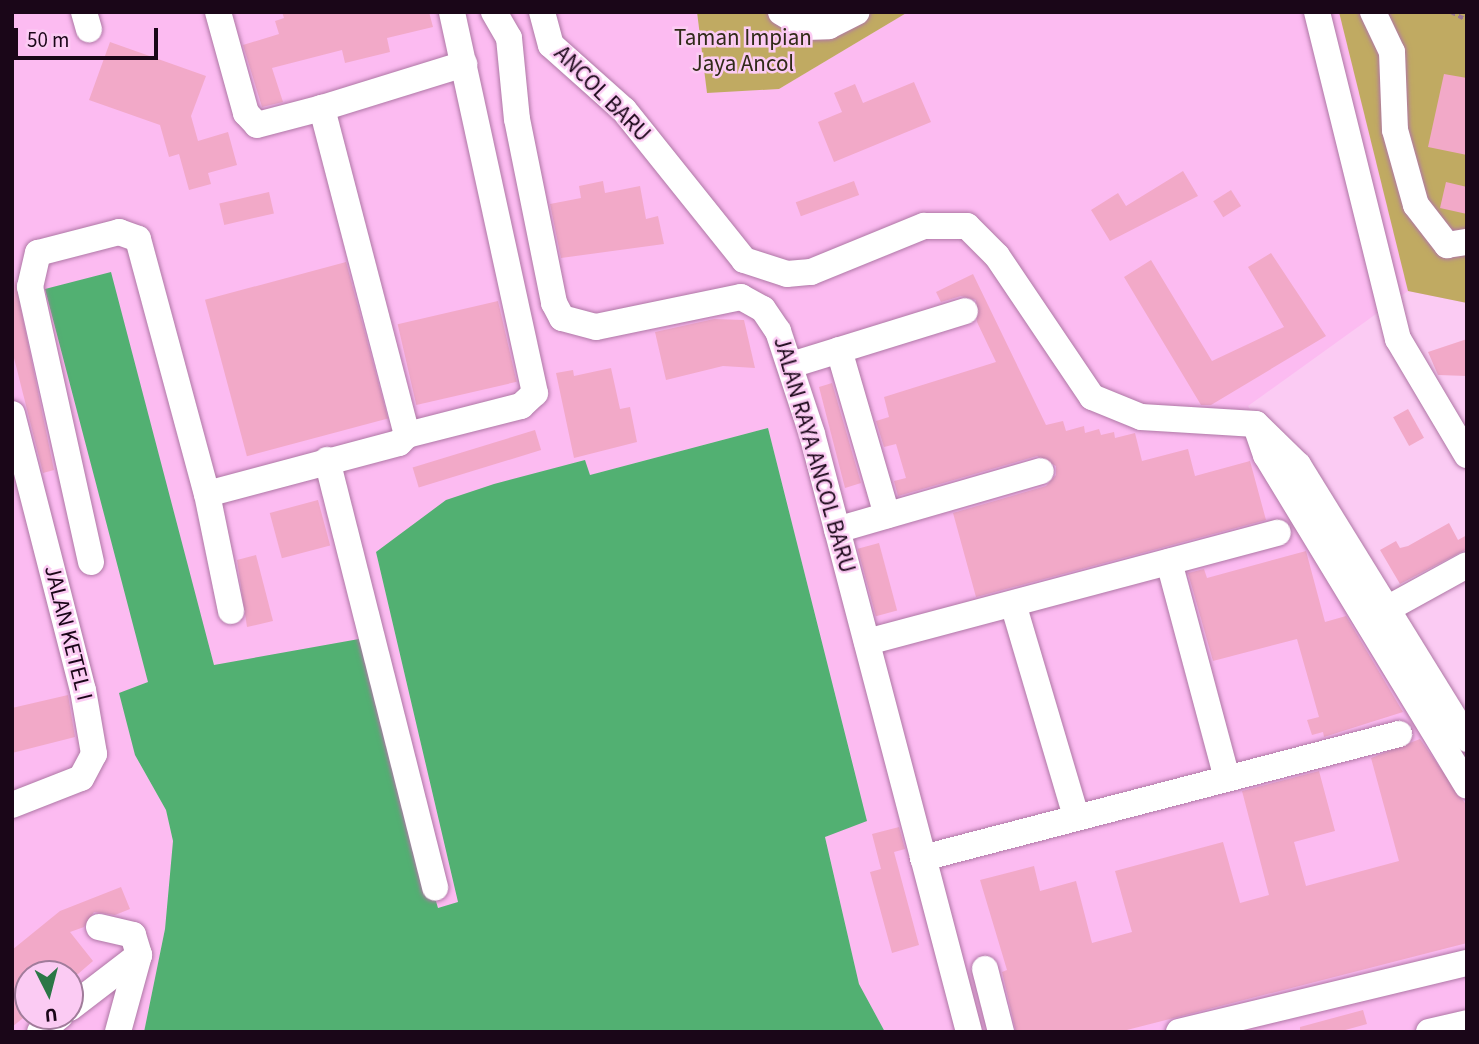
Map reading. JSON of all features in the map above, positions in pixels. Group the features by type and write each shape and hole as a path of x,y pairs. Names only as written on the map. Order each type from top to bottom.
{"lane":[{"path":"207,494 399,443 407,435 521,406 535,393 452,12"},
{"name":"JALAN RAYA ANCOL BARU","path":"495,12 509,38 517,119 554,303 562,318 596,327 741,297 772,319 790,365 837,530 968,1032"},
{"path":"509,38 519,12"},
{"name":"ANCOL BARU","path":"542,12 551,45 624,110 744,260 787,274 832,266 924,226 967,226 996,256 1092,397 1141,417 1256,424"},
{"path":"781,12 806,27 829,26 857,12"},
{"path":"1317,12 1398,339 1467,455"},
{"path":"1373,12 1396,71 1395,130 1402,168 1423,221 1460,249"},
{"path":"225,14 246,113 257,125 464,64"},
{"path":"322,108 407,435"},
{"path":"91,562 30,286 38,253 119,232 138,239 207,494 231,611"},
{"path":"790,365 965,311"},
{"path":"839,350 887,515"},
{"name":"JALAN KETEL I","path":"12,414 94,754 80,778 12,805"},
{"path":"1256,424 1298,465 1467,739"},
{"path":"1256,424 1266,455 1467,786"},
{"path":"327,460 435,888"},
{"path":"837,530 1041,471"},
{"path":"867,642 1014,607 1278,533"},
{"path":"1169,562 1227,778"},
{"path":"1387,609 1467,565"},
{"path":"1014,607 1076,816"},
{"path":"923,858 1399,734"},
{"path":"99,926 133,935 139,955 118,1032"},
{"path":"84,997 139,955"},
{"path":"1180,1032 1467,963"},
{"path":"985,969 1000,1032"},
{"path":"1429,1032 1467,1023"}],"path":[{"path":"1451,12 1467,20"}],"shaded area":[{"path":"12,12 697,12 707,92 779,89 908,12 1467,12 1467,303 1408,291 1248,406 1467,783 1467,1032 885,1032 859,984 825,836 867,820 768,428 590,475 584,461 376,552 458,903 438,908 359,639 135,755 166,810 173,841 165,929 144,1032 12,1032"},
{"path":"111,272 214,665 359,639 438,908 458,902 376,552 446,500 494,484 585,460 590,475 768,428 867,821 825,837 859,984 885,1032 144,1032 165,929 173,841 166,810 135,755 119,693 148,682 45,289"}],"green space":[{"name":"Taman Impian Jaya Ancol","path":"697,12 908,12 779,89 707,93"},
{"path":"1339,12 1467,12 1467,303 1408,291"}],"building":[{"path":"282,12 429,12 433,27 387,38 390,52 345,63 342,50 272,68 283,102 262,107 243,45 279,34 275,21 284,18"},
{"path":"110,42 206,76 191,116 198,141 228,132 237,165 208,173 211,184 189,190 179,154 169,157 160,125 89,100"},
{"path":"1444,74 1467,78 1467,155 1428,147"},
{"path":"914,82 931,122 834,162 818,122 842,112 834,93 855,84 863,103"},
{"path":"1183,171 1198,196 1110,241 1091,210 1118,193 1126,206"},
{"path":"603,181 605,193 640,186 646,219 658,216 664,244 561,258 550,204 581,198 579,186"},
{"path":"854,181 859,195 801,216 796,202"},
{"path":"1446,182 1467,187 1467,214 1440,208"},
{"path":"1231,190 1241,206 1223,217 1213,201"},
{"path":"269,192 274,213 224,225 219,203"},
{"path":"1271,253 1326,336 1211,405 1201,405 1124,277 1151,260 1212,361 1284,327 1248,267"},
{"path":"346,262 388,418 247,456 205,300"},
{"path":"973,274 1046,425 1063,421 1066,431 1084,426 1085,433 1099,429 1101,435 1114,432 1115,438 1135,433 1142,461 1188,449 1195,476 1250,461 1266,520 976,597 953,513 1046,486 1056,475 1056,466 1037,456 898,496 894,481 906,478 896,444 884,447 876,421 889,417 884,397 996,362 977,322 976,300 961,296 941,302 936,292"},
{"path":"15,280 54,470 43,473 12,350"},
{"path":"498,301 517,382 416,405 398,324"},
{"path":"714,319 744,320 755,368 723,366 666,380 655,332"},
{"path":"1467,339 1467,376 1438,375 1428,352"},
{"path":"611,368 620,409 630,407 637,442 574,458 556,373 573,370 574,376"},
{"path":"832,383 861,483 845,488 819,387"},
{"path":"1408,409 1424,438 1409,446 1393,417"},
{"path":"535,430 541,450 419,488 413,467"},
{"path":"318,500 330,545 282,558 270,513"},
{"path":"1449,523 1458,540 1467,535 1467,549 1400,584 1380,550 1396,541 1400,548 1408,546"},
{"path":"879,543 897,611 876,616 858,549"},
{"path":"1306,551 1325,622 1346,616 1403,712 1324,737 1323,732 1312,735 1307,720 1319,717 1297,639 1213,661 1188,573 1204,569 1207,578"},
{"path":"256,555 273,621 247,627 237,560"},
{"path":"68,695 75,737 12,753 12,708"},
{"path":"1420,739 1467,806 1467,943 1119,1032 1016,1032 1002,972 1007,970 980,880 1034,866 1040,891 1076,881 1092,943 1132,932 1115,871 1223,842 1240,903 1269,895 1242,791 1319,771 1335,831 1294,842 1306,886 1399,861 1371,758"},
{"path":"899,827 905,849 894,852 919,945 892,953 870,872 881,869 872,834"},
{"path":"121,887 130,909 115,915 94,912 84,927 70,932 93,961 84,969 84,960 14,960 12,1027 12,950 60,911"},
{"path":"1363,1010 1367,1024 1338,1032 1300,1032 1300,1027"}]}
